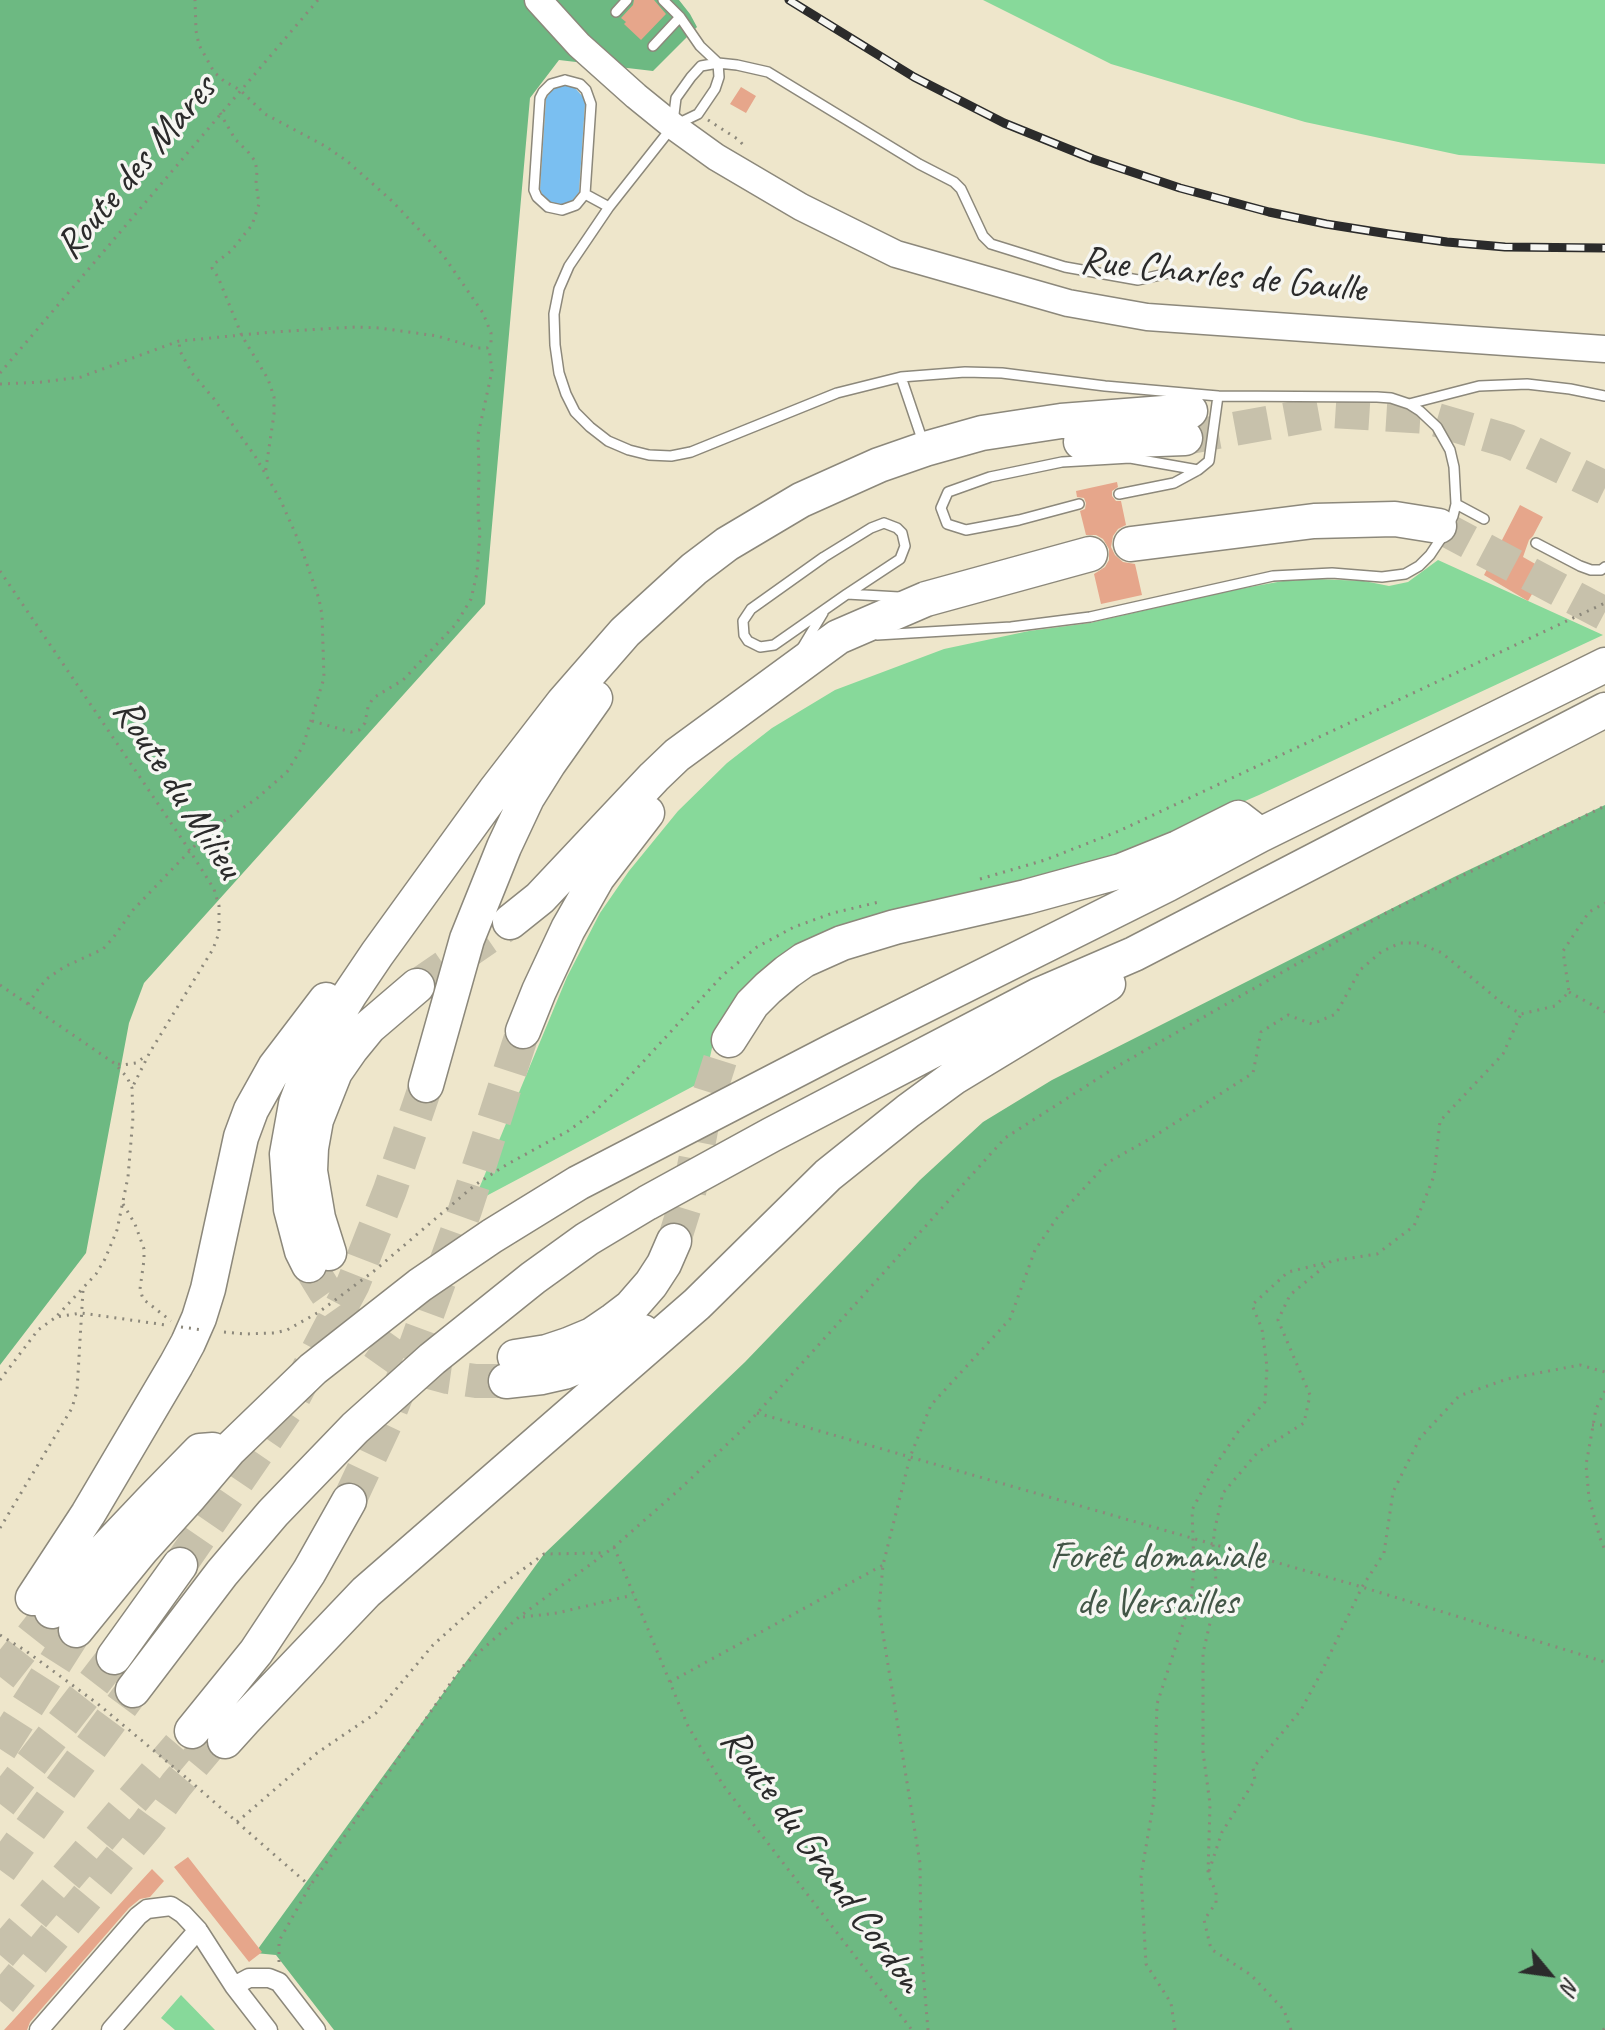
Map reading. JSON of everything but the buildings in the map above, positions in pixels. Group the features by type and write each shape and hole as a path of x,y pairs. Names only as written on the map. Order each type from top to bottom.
{"highway":[{"path":"417,986 369,1027 351,1049 335,1072 320,1110 311,1148 310,1171 318,1218 319,1259 302,1251 291,1209 287,1154 296,1104 316,1050 350,994 495,791 596,663 658,600 727,544 801,500 879,465 925,449 982,433 1038,424 1198,415"},
{"path":"426,1085 467,939 527,798 576,723 604,687 639,648 676,614 723,575 769,543 848,502 932,470 1032,447 1096,441 1198,415"},
{"path":"1131,544 1314,521 1448,515"},
{"path":"523,1031 568,929 597,878 656,801 693,760 780,679 832,623 1090,554"},
{"path":"495,791 413,888 307,1023 262,1088 241,1137 199,1318 188,1343 96,1501 54,1613 80,1576 200,1451 229,1450 313,1369 420,1285 578,1183 1260,835 1605,665"},
{"path":"510,922 540,898 669,762 780,679"},
{"path":"133,1690 222,1573 273,1513 355,1428 432,1359 587,1239 771,1135 983,1024 1039,995 1134,954 1605,710"},
{"path":"729,1040 752,1004 768,988 804,960 842,943 1121,871 1178,848 1238,818 1260,835"},
{"path":"674,1241 651,1284 631,1307 592,1335 510,1369 533,1379 564,1372 609,1353 640,1335 908,1111 953,1078 1112,982 1134,954"},
{"path":"357,1502 256,1652 212,1736 244,1720 366,1592 697,1304 828,1175"},
{"path":"114,1657 180,1565"}],"main road":[{"name":"Rue Charles de Gaulle","path":"538,0 579,45 636,96 716,157 801,207 896,254 1068,303 1147,317 1605,349"}],"street":[{"path":"39,2030 138,1916 147,1909 171,1906 198,1930 234,1986 268,2030"},
{"path":"111,2030 198,1930"},
{"path":"234,1986 249,1978 269,1978 279,1982 316,2030"}],"lane":[{"path":"616,12 627,0"},
{"path":"663,0 718,63 719,77 715,89 698,114 673,126 609,207 569,266 559,289 554,314 559,373 566,394 575,412 608,441 649,455 671,456 691,452 837,393 901,377 965,372 1002,373 1105,386 1198,415 1377,397 1409,404 1420,411 1437,427 1450,450 1454,467 1446,531 1430,555 1405,574 1382,577 1332,573 1273,576 1090,617 1011,627 832,623 767,647 753,645 744,635 743,621 751,609 824,557 877,524 884,523 897,528 905,539 900,559 847,594 832,623"},
{"path":"653,46 680,17"},
{"path":"673,126 676,98 701,66 718,63 768,72 954,182 961,189 983,236 991,244 1065,267 1138,280 1169,273"},
{"path":"558,81 573,81 586,90 591,104 585,194 569,209 555,210 541,203 534,190 540,98 546,88 558,81"},
{"path":"585,194 609,207"},
{"path":"901,377 925,449"},
{"path":"1409,404 1479,386 1527,384 1605,396"},
{"path":"1119,494 1174,483 1209,461 1198,415"},
{"path":"1079,504 966,530 947,524 941,508 948,492 1013,471 1062,462 1130,458 1198,470"},
{"path":"1448,515 1484,519"},
{"path":"1536,543 1591,570 1605,567"},
{"path":"847,594 926,599"}],"path":[{"path":"195,0 199,45 214,72 240,90 265,114 347,161 392,201 443,255 483,313 492,339 489,346 492,371 478,435 480,532 477,573 471,599 456,624 427,657 403,680 373,698 365,723 359,730 351,732 312,721"},
{"name":"Route des Mares","path":"0,373 318,0"},
{"path":"220,113 235,139 255,161 257,171 259,204 252,225 212,268 242,336 268,379 274,397 265,475"},
{"path":"0,384 81,377 179,341 317,329 380,328 437,336 478,348 489,346"},
{"path":"28,1004 48,978 103,949 133,910 208,832 256,799 287,772 303,746 324,678 319,599 300,544 280,499 255,456 192,373 180,351 179,341"},
{"name":"Route du Milieu","path":"0,571 190,851 217,897 219,933 213,949 150,1052 132,1088"},
{"path":"279,1982 279,1941 310,1886 461,1668 519,1617 614,1547 741,1431 1005,1138 1116,1067 1388,912 1605,806"},
{"path":"1569,992 1563,951 1589,912 1605,903"},
{"path":"928,2030 921,1947 920,1863 879,1609 883,1565 910,1457 931,1405 1010,1319 1035,1250 1057,1218 1107,1163 1253,1073 1261,1032 1288,1015 1312,1024 1336,1014 1360,970 1381,952 1400,943 1419,943 1442,953 1502,1003 1521,1014 1555,1006 1569,992"},
{"path":"0,985 114,1063 132,1088 133,1117 123,1204 105,1259 83,1290 38,1330 0,1380"},
{"path":"1569,992 1605,1012"},
{"path":"1175,2030 1171,2003 1146,1964 1141,1876 1154,1800 1157,1704 1191,1599 1194,1568 1192,1510 1217,1463 1238,1432 1265,1402 1267,1367 1262,1329 1252,1305 1288,1272 1377,1254 1414,1226 1434,1176 1440,1121 1503,1054 1521,1014"},
{"path":"114,1063 130,1065 150,1052"},
{"path":"123,1204 144,1249 140,1289 143,1299 162,1316 181,1327"},
{"path":"1291,2030 1284,2010 1251,1975 1211,1949 1204,1920 1216,1903 1216,1892 1208,1874 1210,1804 1203,1752 1203,1653 1217,1593 1213,1544 1223,1493 1258,1452 1304,1423 1310,1395 1278,1320 1290,1295 1331,1261"},
{"path":"0,1528 72,1408 77,1391 83,1290"},
{"path":"56,1317 81,1313 203,1330"},
{"path":"221,1332 274,1333"},
{"path":"1208,1874 1222,1832 1255,1780 1253,1768 1301,1710 1362,1587 1384,1553 1393,1492 1420,1438 1459,1396 1507,1379 1580,1365 1605,1372"},
{"path":"1605,1391 1596,1409 1586,1465 1588,1487 1605,1550"},
{"path":"757,1413 1362,1587 1605,1662"},
{"path":"1592,1425 1605,1425"},
{"name":"Route du Grand Cordon","path":"614,1547 688,1726 723,1785 912,2030"},
{"path":"237,1822 317,1753 376,1713 433,1645 492,1592 544,1554 605,1553"},
{"path":"670,1682 883,1565"},
{"path":"519,1617 557,1613 634,1595"},
{"path":"0,1635 98,1704 310,1886"}],"green space":[{"path":"0,0 679,0 697,27 653,71 559,60 530,98 485,604 144,983 129,1023 86,1253 0,1365"},
{"path":"983,0 1605,0 1605,164 1459,155 1305,122 1111,64"},
{"path":"1438,560 1603,635 1259,795 1122,854 1074,869 865,919 729,1017 712,1048 705,1080 473,1203 567,977 600,913 629,871 678,811 727,763 772,728 835,690 944,649 1029,631 1090,623 1283,581 1364,581 1389,586 1408,582"},
{"name":"Forêt domaniale de Versailles","path":"1605,805 1605,2030 334,2030 276,1955 255,1953 544,1554 745,1362 920,1180 983,1122 1052,1080 1454,877"},
{"path":"181,1995 215,2030 175,2030 161,2018"}],"water":[{"path":"559,86 576,89 585,104 579,192 572,201 562,205 550,202 540,189 546,99"}],"tunnel":[{"path":"1185,438 1333,411 1427,417 1508,441 1605,488"},
{"path":"1439,526 1605,614"},
{"path":"417,986 510,922"},
{"path":"349,1501 412,1356 465,1210 523,1031"},
{"path":"674,1241 689,1193 706,1104 729,1040"},
{"path":"180,1565 290,1404 353,1284 426,1085"},
{"path":"309,1265 342,1315 356,1329 401,1361 448,1377 506,1381"},
{"path":"0,1677 52,1611"},
{"path":"0,1749 76,1630"},
{"path":"0,1804 114,1657"},
{"path":"0,1870 133,1690"},
{"path":"0,2001 217,1736"},
{"path":"0,1955 179,1746"}],"railway":[{"path":"789,0 914,77 1004,123 1093,159 1180,188 1269,212 1389,234 1505,247 1605,248"}]}
